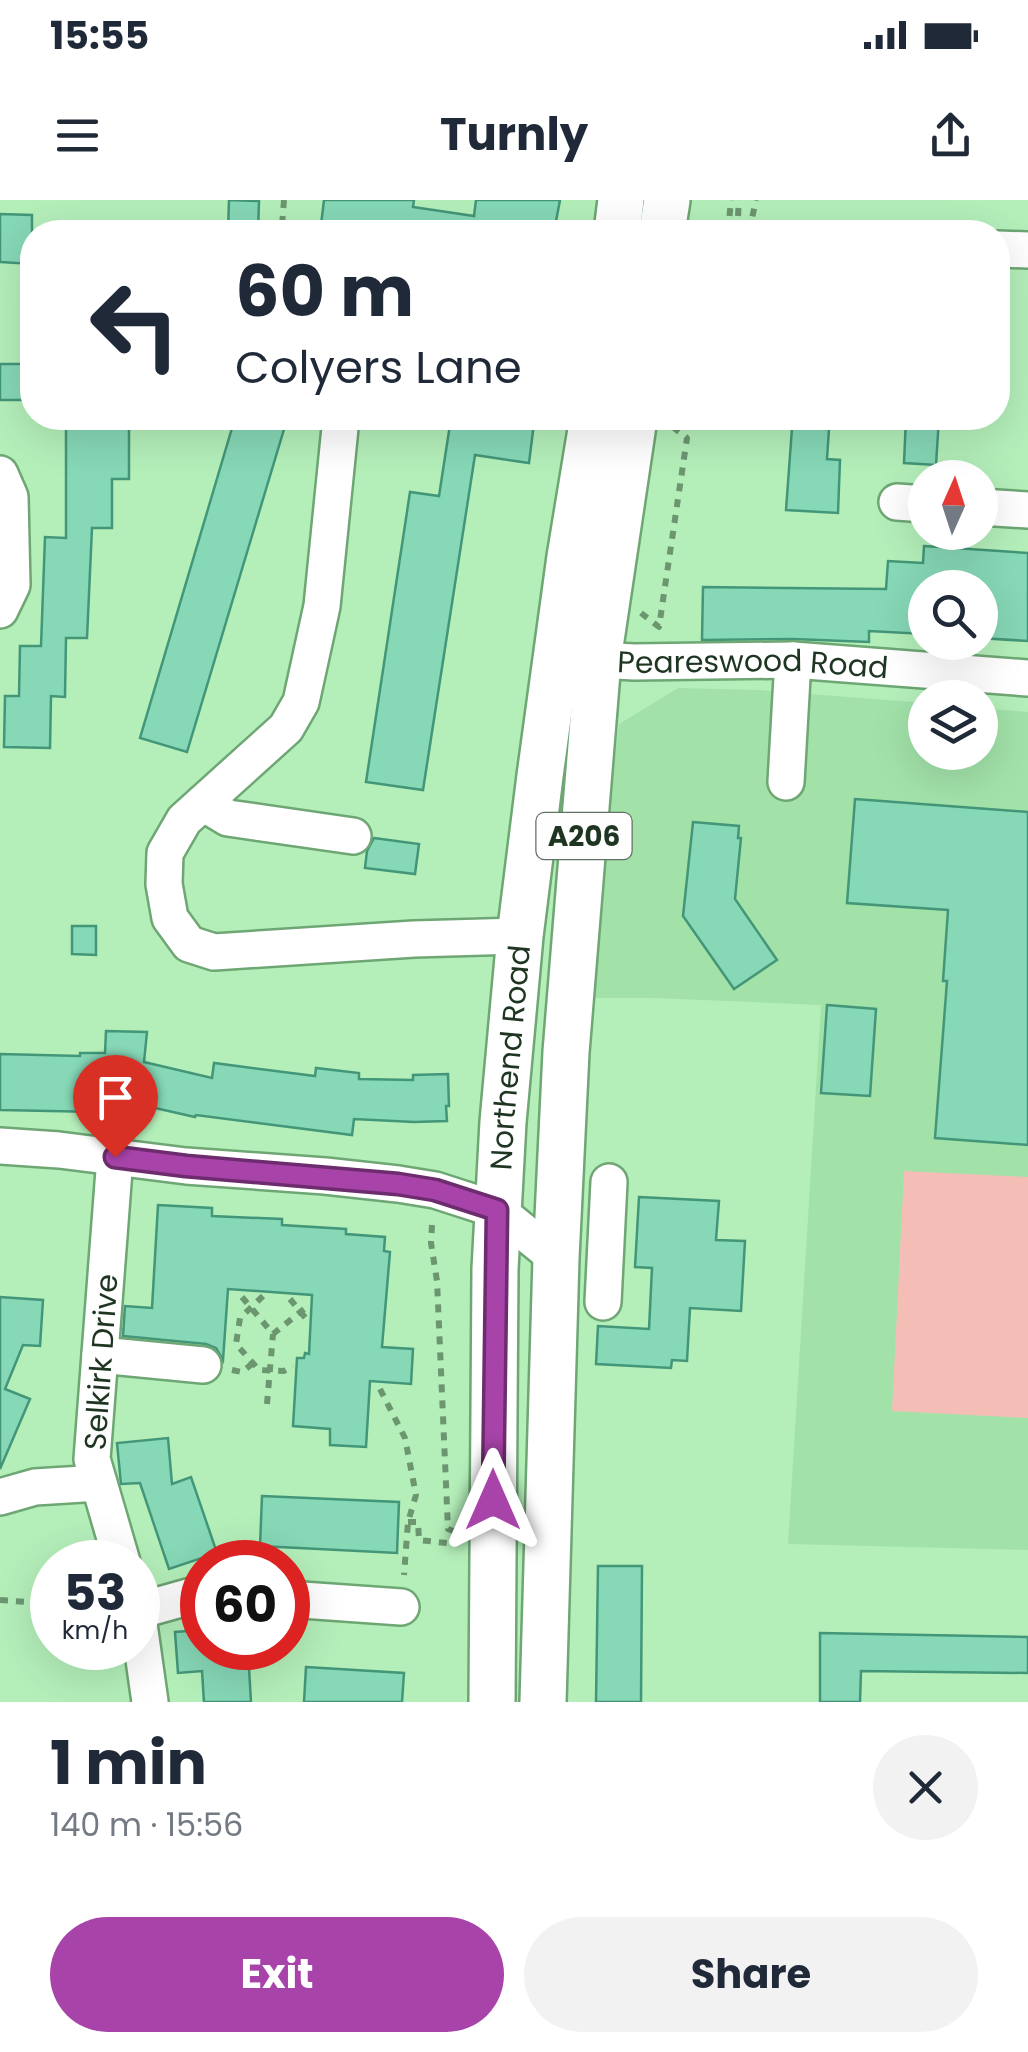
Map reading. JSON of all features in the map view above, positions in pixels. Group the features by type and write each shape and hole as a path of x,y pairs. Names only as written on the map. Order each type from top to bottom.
{"main road":[{"name":"Northend Road","path":"492,1702 497,1210 520,936 570,557 591,430"},
{"name":"Northend Road","path":"543,1702 566,1052 598,660 649,430"}],"street":[{"path":"340,430 322,606 301,702 286,728 184,820 165,853 164,884 170,918 189,944 214,952 520,936"},
{"path":"0,474 10,498 12,585 0,610"},
{"path":"998,508 1028,510"},
{"name":"Peareswood Road","path":"598,660 793,660 1028,678"},
{"path":"786,782 793,660"},
{"path":"203,803 228,818 353,836"},
{"path":"0,1146 435,1190 497,1210 556,1258"},
{"name":"Selkirk Drive","path":"115,1157 92,1460 116,1540"},
{"path":"602,1302 609,1182"},
{"path":"100,1356 203,1365"},
{"path":"0,1497 34,1487 99,1483"},
{"path":"310,1600 401,1606"},
{"path":"146,1670 150,1702"}],"path":[{"path":"642,613 659,627 687,438 671,430"},
{"path":"432,1225 448,1528 460,1534"},
{"path":"263,1296 240,1318 236,1344 258,1370 284,1371 293,1366"},
{"path":"242,1297 273,1334 267,1404"},
{"path":"290,1298 308,1321"},
{"path":"273,1334 310,1305"},
{"path":"380,1389 405,1438 416,1496 408,1522 401,1606"},
{"path":"408,1522 418,1522 419,1540 456,1544"},
{"path":"0,1600 30,1602"}],"shaded area":[{"path":"678,688 908,702 908,770 998,770 998,710 1028,712 1028,1550 788,1544 821,1005 593,998 603,859 619,724"},
{"path":"904,1171 1028,1177 1028,1418 892,1411"}],"building":[{"path":"229,200 259,201 258,220 228,220"},
{"path":"324,200 414,200 413,207 474,216 476,200 560,200 556,220 322,220"},
{"path":"0,214 32,215 32,220 20,220 20,263 0,262"},
{"path":"0,364 20,364 20,400 0,400"},
{"path":"66,430 129,430 129,479 112,479 112,528 92,528 87,638 66,638 65,697 51,696 50,748 4,747 5,696 19,696 20,646 41,646 45,537 66,538"},
{"path":"231,430 284,430 187,752 140,738"},
{"path":"449,430 533,430 529,463 475,455 423,790 366,782 410,492 439,496"},
{"path":"792,430 829,430 827,459 840,460 838,513 786,510"},
{"path":"905,430 938,430 936,460 908,460 904,463"},
{"path":"924,550 1028,553 1028,641 998,639 998,570 908,570 908,633 869,631 869,642 702,640 703,587 886,589 888,561 923,563"},
{"path":"855,799 1028,812 1028,1145 935,1138 947,981 943,981 948,910 847,903"},
{"path":"693,822 739,826 735,899 777,960 734,989 683,916"},
{"path":"374,838 419,844 415,874 365,868"},
{"path":"72,926 96,926 96,955 72,954"},
{"path":"827,1005 876,1009 870,1096 821,1093"},
{"path":"106,1031 147,1032 144,1062 212,1078 214,1063 315,1076 316,1068 359,1073 359,1079 413,1080 413,1075 448,1074 447,1121 354,1119 352,1135 195,1117 142,1105 142,1111 0,1110 0,1054 105,1053"},
{"path":"639,1197 719,1201 716,1240 745,1241 741,1311 690,1308 687,1361 672,1360 671,1368 596,1364 598,1326 649,1329 652,1268 635,1267"},
{"path":"158,1205 212,1208 212,1216 282,1219 282,1225 346,1229 346,1234 385,1237 384,1251 390,1252 382,1347 413,1349 411,1384 370,1381 366,1447 330,1445 330,1429 293,1426 297,1358 309,1354 312,1295 228,1289 223,1360 216,1348 206,1344 123,1336 125,1306 152,1308"},
{"path":"0,1297 43,1300 40,1346 23,1345 5,1389 30,1399 0,1469"},
{"path":"168,1438 172,1484 191,1477 213,1540 180,1540 180,1565 169,1569 140,1483 121,1484 117,1443"},
{"path":"262,1496 399,1502 397,1553 310,1549 310,1540 260,1540"},
{"path":"598,1566 642,1566 641,1702 596,1702"},
{"path":"175,1632 180,1632 180,1670 249,1670 251,1702 204,1702 202,1671 178,1673"},
{"path":"820,1633 1028,1637 1028,1673 861,1671 860,1702 820,1702"},
{"path":"310,1667 404,1673 402,1702 304,1702 306,1670"}],"route":[{"path":"115,1157 398,1184 435,1190 497,1210 493,1500"}]}
